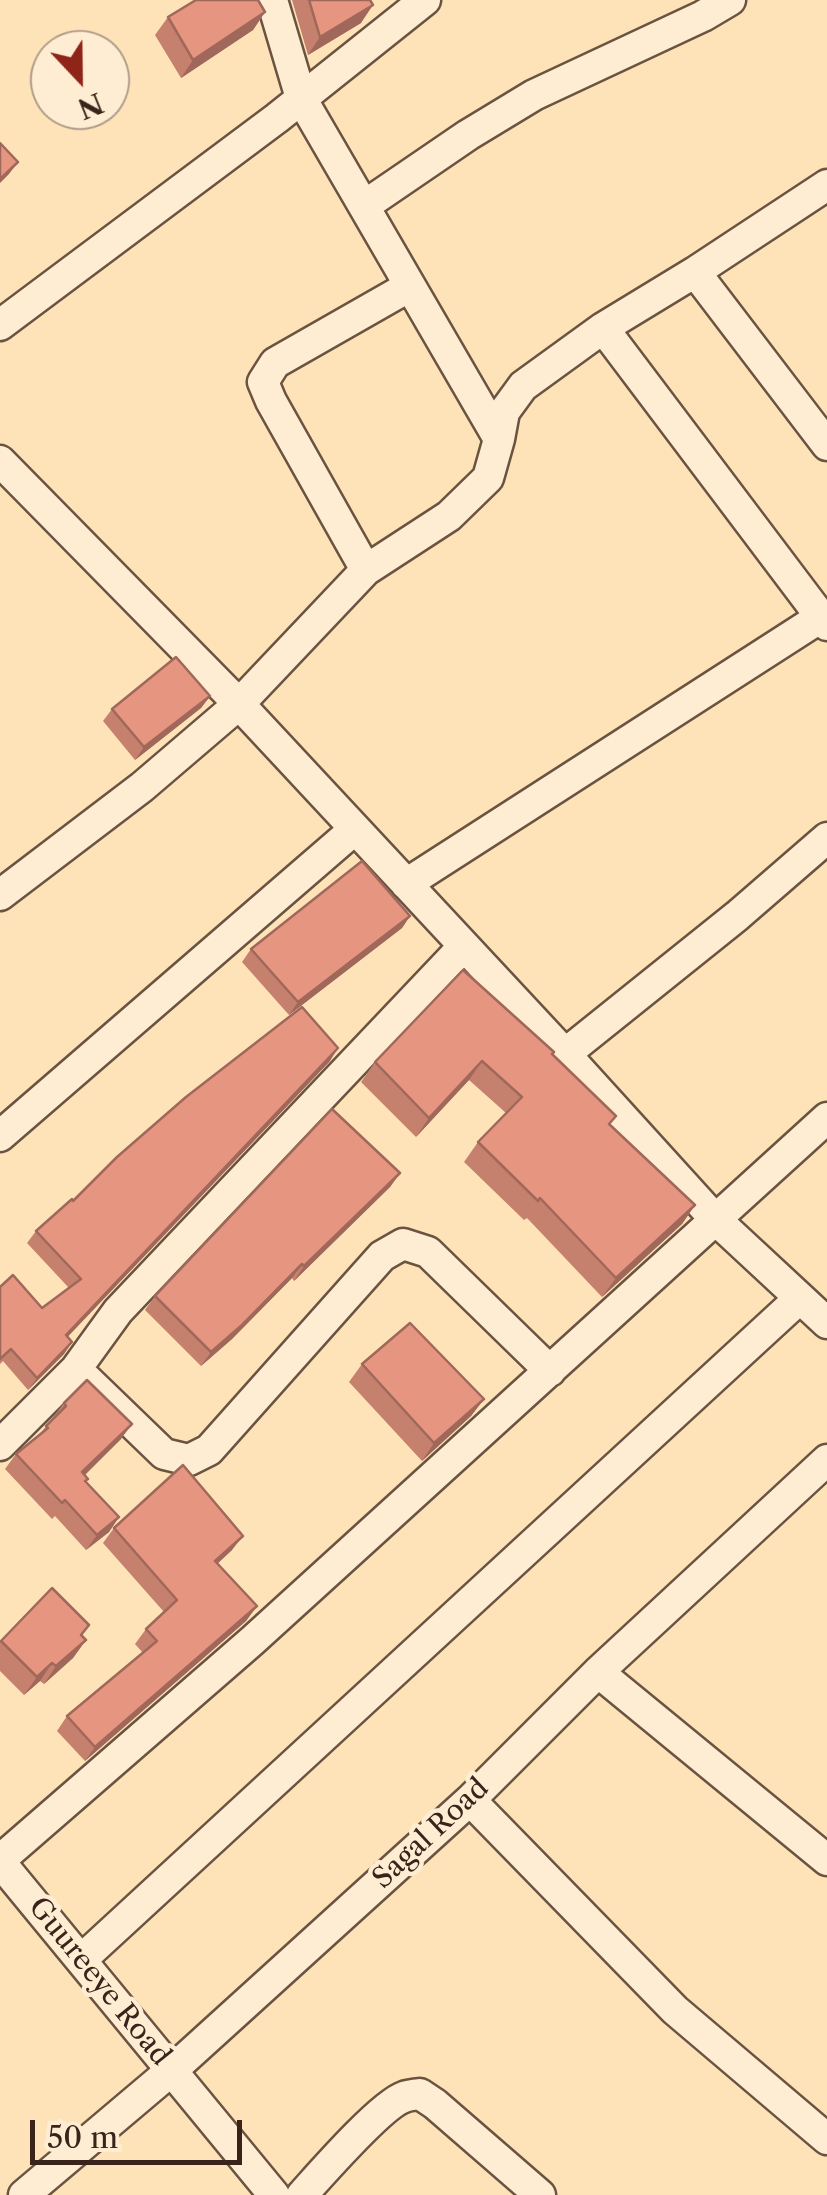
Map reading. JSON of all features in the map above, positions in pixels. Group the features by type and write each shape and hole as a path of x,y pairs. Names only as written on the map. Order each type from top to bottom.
{"street":[{"path":"272,0 301,98 499,439"},
{"path":"0,325 425,0"},
{"path":"364,206 468,134 534,95 730,0"},
{"path":"0,895 142,786 239,704 366,570 448,516 488,478 504,412 523,386 602,328 827,185"},
{"path":"695,272 827,444"},
{"path":"366,570 270,402 263,382 276,363 410,286"},
{"path":"406,884 824,621 602,328"},
{"path":"3,470 239,704 714,1218 827,1324"},
{"path":"0,1136 355,830"},
{"path":"565,1054 827,838"},
{"path":"0,1445 76,1370 118,1311 464,946"},
{"path":"0,1861 252,1641 827,1118"},
{"path":"76,1370 164,1454 189,1460 209,1450 382,1256 403,1244 428,1252 550,1371"},
{"path":"80,1960 800,1298"},
{"name":"Sagal Road","path":"24,2195 171,2070 470,1800 598,1672 825,1468"},
{"path":"598,1672 827,1860"},
{"path":"470,1800 675,2010 827,2139"},
{"name":"Guureeye Road","path":"0,1861 274,2195"},
{"path":"302,2195 386,2109 402,2097 420,2094 540,2195"}],"building":[{"path":"196,0 258,0 265,12 193,60 168,17"},
{"path":"309,0 370,0 373,5 320,37"},
{"path":"0,143 18,162 0,179"},
{"path":"176,657 210,696 144,747 112,709"},
{"path":"362,861 410,916 298,1002 251,949"},
{"path":"463,970 554,1052 616,1116 609,1124 695,1205 616,1278 540,1198 538,1201 478,1142 522,1097 482,1061 429,1118 375,1062"},
{"path":"302,1007 338,1048 66,1335 72,1342 37,1378 11,1349 0,1359 0,1287 13,1275 42,1308 81,1279 36,1231 186,1097"},
{"path":"332,1109 400,1173 211,1352 155,1296"},
{"path":"410,1323 484,1399 434,1443 362,1364"},
{"path":"87,1380 132,1424 82,1472 88,1479 85,1481 119,1517 97,1535 16,1454 48,1428 66,1406 64,1403"},
{"path":"183,1465 243,1536 215,1561 257,1606 95,1747 67,1716 157,1641 146,1629 177,1600 114,1528"},
{"path":"52,1588 89,1625 81,1635 86,1640 37,1677 1,1641"}]}
